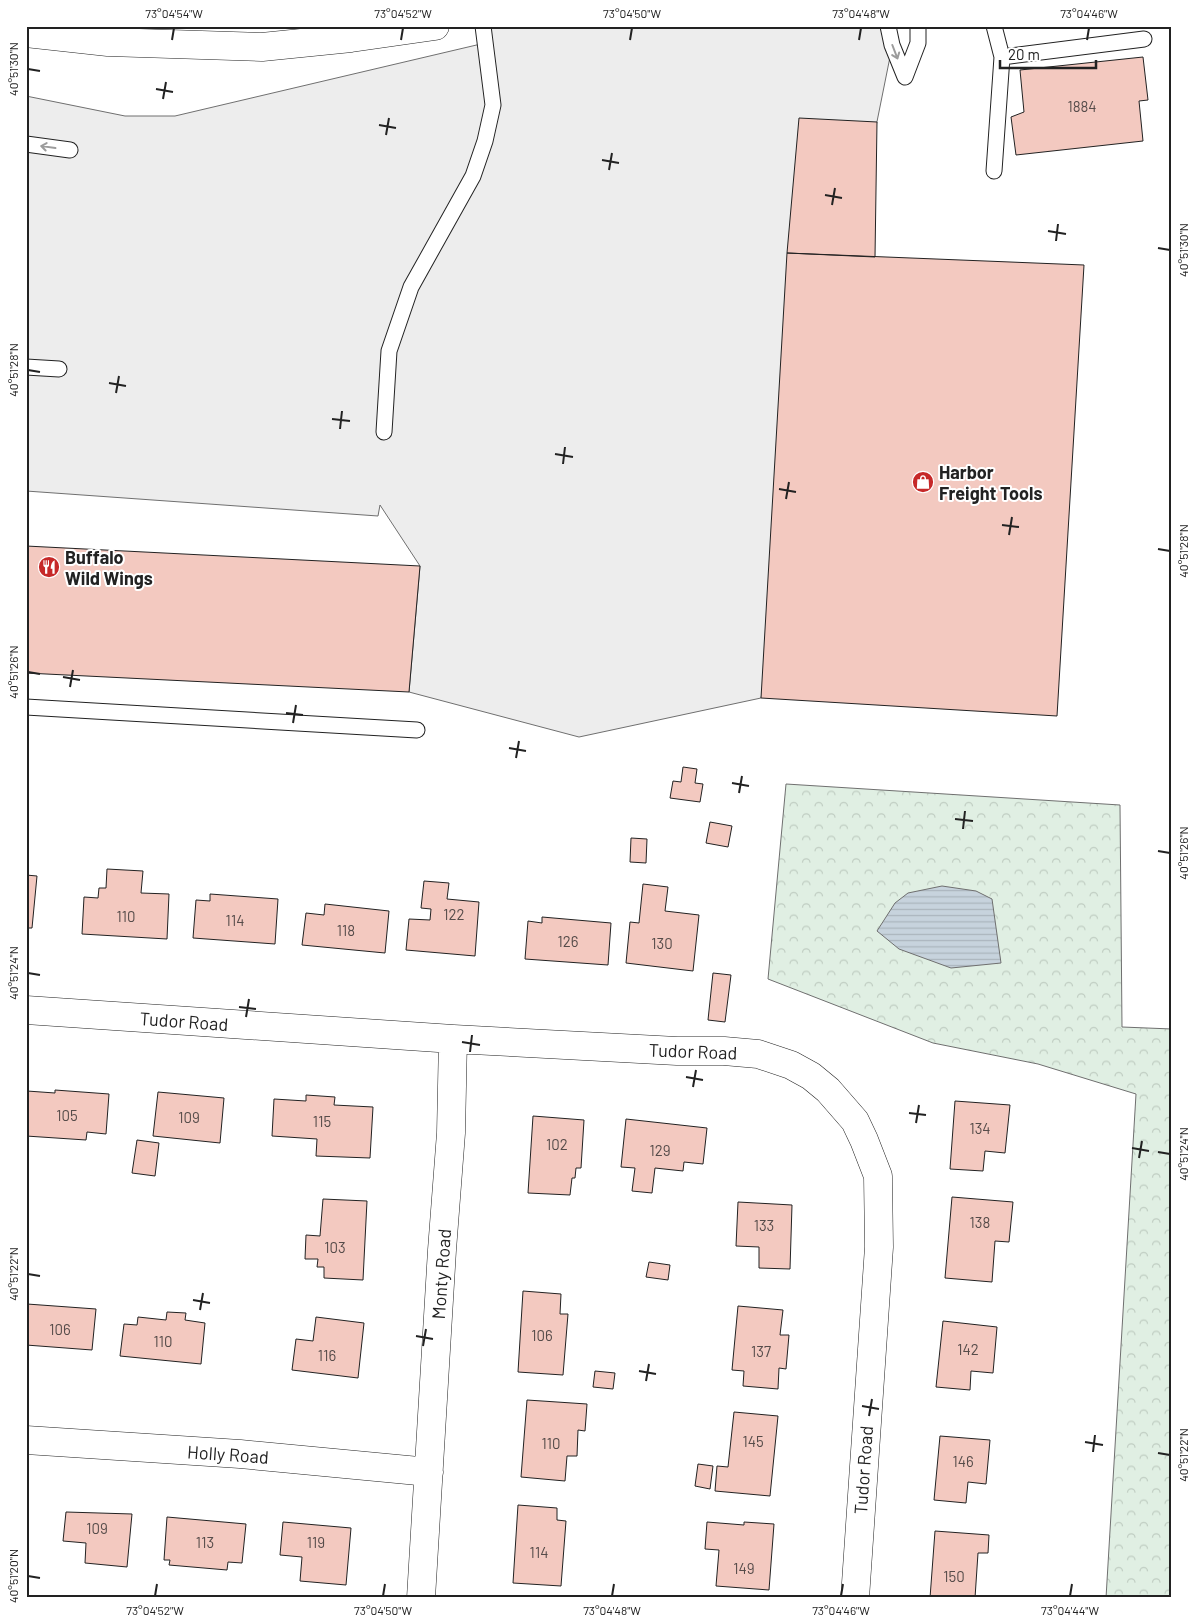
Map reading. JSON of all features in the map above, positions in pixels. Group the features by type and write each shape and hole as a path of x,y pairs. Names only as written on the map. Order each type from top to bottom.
{"street":[{"path":"26,33 108,42 262,47 351,38 435,26"},
{"name":"Tudor Road","path":"26,1010 453,1039 678,1051 724,1051 758,1054 792,1065 812,1076 828,1090 855,1121 878,1176 879,1247 854,1598"},
{"name":"Monty Road","path":"421,1598 451,1133 453,1039"},
{"name":"Holly Road","path":"26,1440 240,1454 429,1472"}],"lane":[{"path":"384,432 390,351 411,287 473,176 485,141 494,105 483,26"},
{"path":"888,26 892,45 905,77 918,43 918,26"},
{"path":"994,26 1002,57 994,171"},
{"path":"1002,57 1144,40"},
{"path":"26,144 70,150"},
{"path":"26,367 59,369"},
{"path":"26,707 417,730"}],"green space":[{"path":"786,784 1120,805 1122,1027 1172,1029 1172,1598 1106,1598 1136,1094 1038,1064 933,1043 768,979"}],"shaded area":[{"path":"483,26 895,26 761,698 579,737 409,692 420,566 380,505 378,516 26,491 26,96 125,116 175,116 485,43"},
{"path":"942,886 976,891 992,899 1001,963 951,968 899,949 877,931 895,903 908,893"}],"building":[{"path":"1143,57 1148,100 1139,101 1143,141 1016,155 1011,117 1024,112 1020,70"},
{"path":"799,118 877,122 875,257 787,253"},
{"name":"Harbor Freight Tools","path":"787,253 1084,265 1057,716 761,698"},
{"path":"26,546 420,566 409,692 26,673"},
{"path":"683,767 697,769 695,783 703,784 700,802 670,798 673,781 681,782"},
{"path":"710,822 732,826 728,847 706,843"},
{"path":"631,838 647,839 646,863 630,862"},
{"path":"107,869 143,871 141,893 169,894 167,939 82,934 84,897 98,898 99,888 106,888"},
{"path":"26,875 37,876 32,928 26,928"},
{"path":"424,881 449,883 447,899 479,902 475,956 406,950 409,919 430,920 431,909 421,908"},
{"path":"643,884 668,887 665,911 699,915 693,971 626,963 630,922 639,923"},
{"path":"210,894 278,899 275,944 193,938 196,900 210,901"},
{"path":"325,904 389,911 385,953 302,945 306,913 324,915"},
{"path":"542,917 611,923 608,965 525,959 528,921 542,923"},
{"path":"713,973 731,975 725,1022 708,1020"},
{"path":"55,1090 109,1094 106,1134 87,1132 86,1140 26,1136 27,1091 55,1093"},
{"path":"158,1092 224,1098 220,1143 153,1136"},
{"path":"306,1095 335,1097 334,1105 373,1107 370,1158 316,1156 317,1139 272,1136 274,1099 306,1101"},
{"path":"955,1101 1010,1105 1005,1153 985,1151 983,1171 950,1169"},
{"path":"533,1116 584,1120 581,1168 576,1168 575,1178 572,1178 570,1195 528,1193"},
{"path":"626,1119 707,1128 703,1164 684,1162 683,1171 655,1168 652,1193 632,1191 635,1168 621,1167"},
{"path":"137,1140 159,1143 155,1176 132,1173"},
{"path":"952,1197 1013,1202 1009,1242 995,1241 992,1282 945,1278"},
{"path":"323,1199 367,1201 363,1280 324,1278 324,1267 317,1267 318,1259 305,1259 306,1235 320,1236"},
{"path":"738,1202 792,1205 790,1269 759,1268 759,1247 736,1246"},
{"path":"649,1262 670,1265 668,1280 646,1277"},
{"path":"523,1291 561,1294 560,1314 568,1314 563,1375 518,1372"},
{"path":"27,1304 96,1309 92,1350 26,1345"},
{"path":"738,1306 783,1310 780,1335 789,1335 786,1369 779,1368 778,1389 743,1386 744,1371 732,1370"},
{"path":"167,1312 186,1313 185,1320 205,1323 201,1364 120,1356 124,1324 137,1325 138,1317 166,1320"},
{"path":"316,1317 364,1323 358,1378 292,1370 296,1339 313,1341"},
{"path":"943,1321 997,1327 993,1373 971,1371 970,1390 936,1387"},
{"path":"595,1371 615,1373 613,1389 593,1387"},
{"path":"527,1400 587,1404 585,1431 578,1430 577,1456 567,1456 565,1481 521,1477"},
{"path":"734,1412 778,1416 770,1496 715,1491 717,1466 728,1467"},
{"path":"940,1436 990,1440 986,1484 968,1482 966,1503 934,1500"},
{"path":"698,1464 713,1466 710,1489 695,1486"},
{"path":"518,1505 557,1508 557,1520 566,1521 561,1586 513,1583"},
{"path":"66,1512 132,1514 127,1567 85,1563 86,1543 63,1541"},
{"path":"167,1517 246,1524 242,1563 228,1562 227,1570 169,1565 170,1560 164,1560"},
{"path":"283,1522 351,1528 346,1585 300,1581 302,1557 280,1555"},
{"path":"707,1522 744,1525 744,1522 774,1524 769,1590 716,1586 719,1550 705,1549"},
{"path":"935,1531 989,1535 988,1553 978,1553 975,1598 930,1598"}],"place":[{"name":"Harbor Freight Tools","path":"923,482"},
{"name":"Buffalo Wild Wings","path":"49,567"}]}
